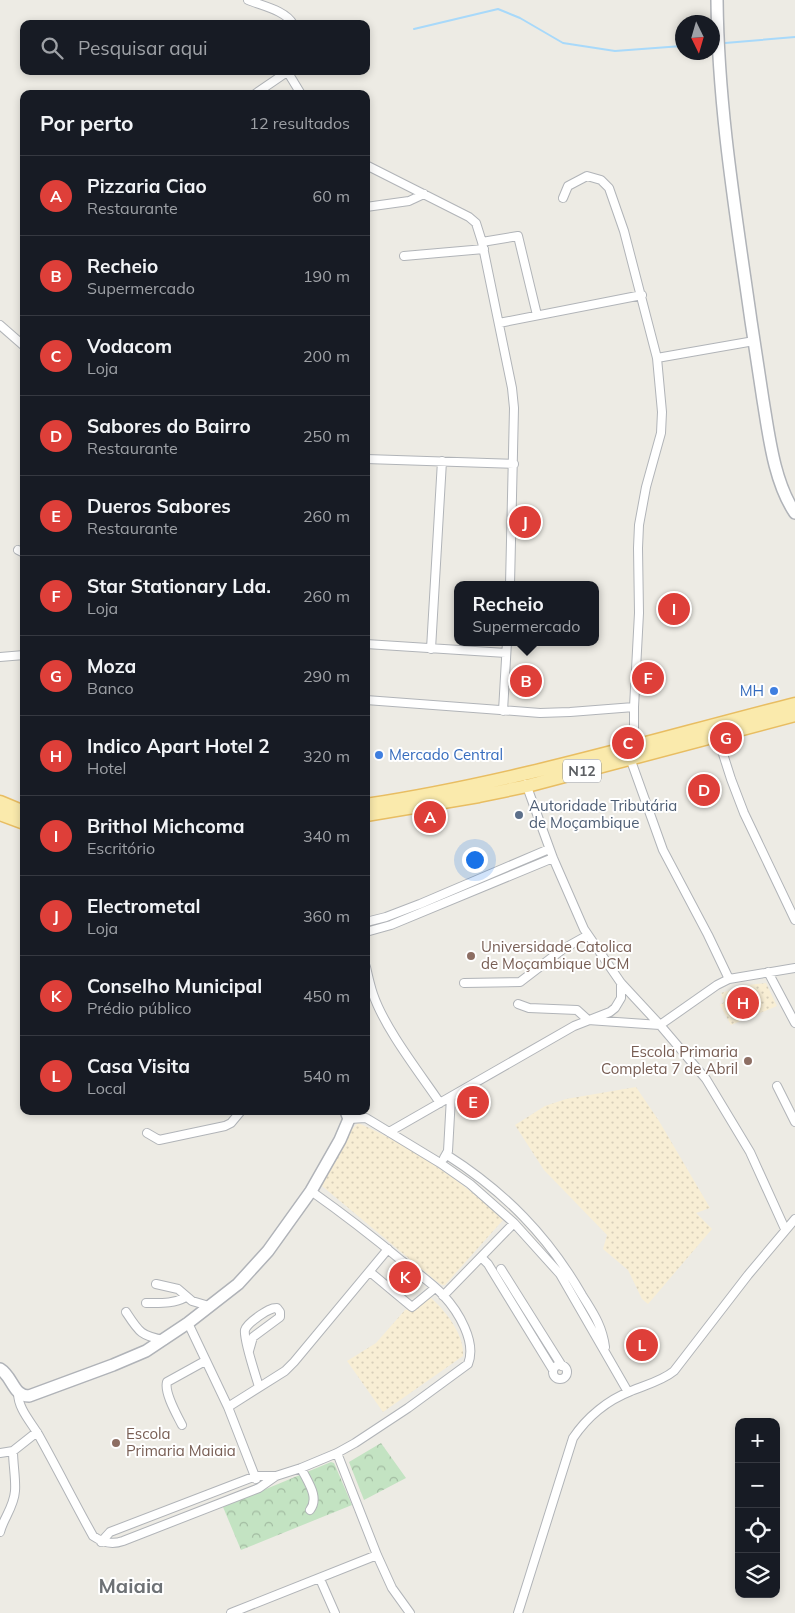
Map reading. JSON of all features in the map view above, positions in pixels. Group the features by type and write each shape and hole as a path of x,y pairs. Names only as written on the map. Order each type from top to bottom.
{"main road":[{"path":"717,0 725,130 754,341 774,460 781,482 795,513"},
{"name":"N12","path":"633,754 795,704"},
{"name":"N12","path":"370,814 470,798 525,780 795,715"},
{"name":"N12","path":"370,804 464,788 525,780"},
{"path":"0,802 20,810"},
{"path":"0,814 20,822"},
{"path":"0,1368 10,1378 18,1393 29,1396 136,1356 188,1323 243,1280 268,1251 311,1191 340,1140 347,1115"}],"street":[{"path":"248,0 284,14 291,20"},
{"path":"261,90 281,75"},
{"path":"289,75 299,90"},
{"path":"370,167 474,220 483,246 512,388 514,408 510,581"},
{"path":"563,198 568,186 587,176 601,180 609,188 624,231 642,295 656,358 662,423 646,487 640,525 638,548 639,613 633,754 663,850 729,979"},
{"path":"370,206 409,201 424,194"},
{"path":"404,256 483,246 518,236 537,315"},
{"path":"499,323 642,295"},
{"path":"0,325 20,342"},
{"path":"656,358 754,341"},
{"path":"370,459 514,464"},
{"path":"431,649 442,461"},
{"path":"370,644 506,653"},
{"path":"503,711 507,646"},
{"path":"0,658 20,656"},
{"path":"370,700 503,711 570,712 634,707"},
{"path":"717,735 744,813 795,920"},
{"path":"525,780 549,849 588,935 621,983 706,1079 750,1152 785,1230"},
{"path":"370,921 420,904 549,849"},
{"path":"370,931 391,925 553,858"},
{"path":"464,983 520,982 563,949 588,935"},
{"path":"518,1004 529,1008 574,1009 588,1020 660,1025 717,985 729,979 795,968"},
{"path":"768,972 795,1023"},
{"path":"370,982 373,994 393,1032 440,1103"},
{"path":"389,1132 574,1026 603,1016 615,1008 622,998 621,983"},
{"path":"777,1086 795,1122"},
{"path":"440,1163 447,1155 451,1097"},
{"path":"148,1133 158,1140 203,1132 228,1125 237,1115"},
{"path":"347,1115 366,1118 440,1163 470,1184 514,1223 560,1274 628,1392"},
{"path":"447,1155 508,1202 548,1242 572,1277 602,1329 606,1352"},
{"path":"18,1393 18,1402 37,1432 93,1536 101,1542 117,1543 259,1488 276,1476 337,1453 382,1426 468,1364 471,1353 469,1342 463,1326 443,1296 435,1288 351,1220 311,1191"},
{"path":"518,1613 573,1438 586,1421 609,1403 674,1371 795,1219"},
{"path":"443,1296 514,1223"},
{"path":"228,1407 285,1371 388,1249"},
{"path":"481,1257 488,1264 554,1370 555,1377 563,1379 567,1372 501,1269"},
{"path":"370,1272 412,1307 435,1288"},
{"path":"156,1284 178,1289 192,1301 209,1306"},
{"path":"146,1303 177,1302 186,1296"},
{"path":"250,1351 252,1339 255,1335 280,1317 280,1312 277,1308 271,1308 266,1311 246,1327 245,1332 259,1387"},
{"path":"126,1312 142,1333 149,1337 164,1340"},
{"path":"188,1323 228,1407 259,1488"},
{"path":"182,1425 167,1393 167,1382 205,1360"},
{"path":"554,1370 558,1366 562,1366"},
{"path":"0,1453 13,1451 37,1432"},
{"path":"0,1532 9,1514 15,1491 12,1468 13,1451"},
{"path":"337,1453 377,1556 392,1588 410,1613"},
{"path":"301,1468 314,1498 314,1504 310,1510"},
{"path":"101,1542 110,1532 256,1476 276,1476"},
{"path":"231,1613 377,1556"},
{"path":"320,1579 335,1613"}],"green space":[{"path":"381,1443 406,1478 364,1500 349,1462"},
{"path":"331,1462 334,1463 352,1505 241,1550 223,1507"}],"sand":[{"path":"766,983 777,1006 731,1025 720,1005 724,1002 721,993 747,985"},
{"path":"636,1087 659,1121 710,1208 696,1213 712,1229 648,1304 642,1299 628,1270 603,1249 607,1235 544,1170 515,1125 545,1106 566,1099"},
{"path":"358,1123 396,1141 435,1165 454,1178 503,1220 445,1285 436,1281 322,1186 341,1144"},
{"path":"430,1297 453,1324 461,1340 463,1356 383,1412 347,1361 376,1343 405,1310"}],"waterway":[{"path":"414,29 498,9 520,18 563,43 615,51 675,47"},
{"path":"725,43 795,37"}],"place":[{"name":"Electrometal","path":"525,522"},
{"name":"Brithol Michcoma","path":"674,609"},
{"name":"Star Stationary Lda.","path":"648,678"},
{"name":"Recheio","path":"526,681"},
{"name":"MH","path":"774,691"},
{"name":"Moza","path":"726,738"},
{"name":"Vodacom","path":"628,743"},
{"name":"Mercado Central","path":"379,755"},
{"name":"Sabores do Bairro","path":"704,790"},
{"name":"Autoridade Tributária de Moçambique","path":"519,815"},
{"name":"Pizzaria Ciao","path":"430,817"},
{"name":"Universidade Catolica de Moçambique UCM","path":"471,956"},
{"name":"Indico Apart Hotel 2","path":"743,1003"},
{"name":"Escola Primaria Completa 7 de Abril","path":"748,1061"},
{"name":"Dueros Sabores","path":"473,1102"},
{"name":"Conselho Municipal","path":"405,1277"},
{"name":"Casa Visita","path":"642,1345"},
{"name":"Escola Primaria Maiaia","path":"116,1443"}],"district":[{"name":"Maiaia","path":"131,1586"}]}
